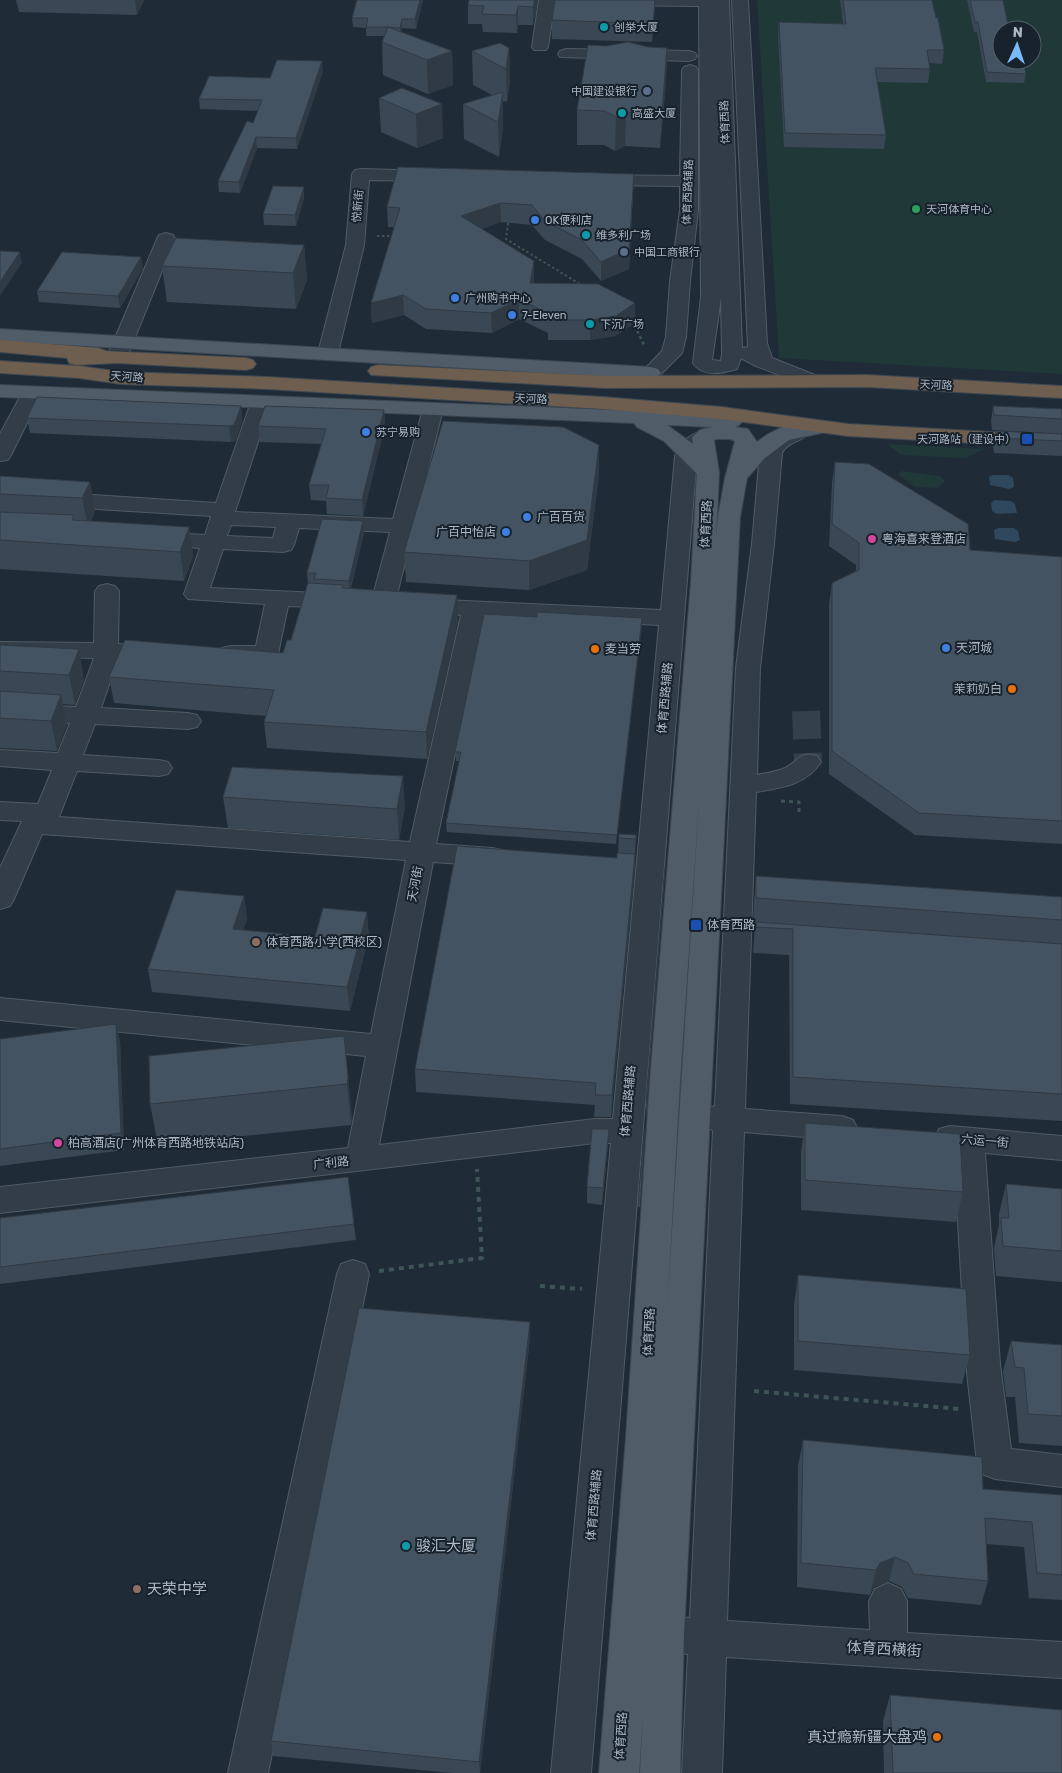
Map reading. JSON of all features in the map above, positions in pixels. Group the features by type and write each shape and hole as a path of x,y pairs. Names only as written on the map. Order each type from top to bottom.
{"highway":[{"path":"0,346 61,350 120,349"},
{"name":"天河路","path":"0,356 70,360 120,349 605,382 868,381 1062,392"},
{"name":"天河路","path":"0,367 79,372 121,378 267,383 613,404 722,413 818,427 1062,442"},
{"path":"0,379 36,387 121,378"}],"main road":[{"path":"0,335 120,349 328,353 651,373"},
{"path":"0,391 36,387 261,402 818,427"},
{"path":"627,418 658,427 671,435 695,443 722,475"},
{"path":"722,475 752,458 768,442 790,431 818,427"},
{"path":"695,443 714,432 740,434 744,437 746,445 722,475"},
{"name":"体育西路","path":"660,1773 665,1634 694,1117 720,935 727,540 729,517 722,475"},
{"name":"体育西路","path":"618,1773 644,1437 648,1330 703,582 722,475"}],"street":[{"path":"540,47 547,0"},
{"path":"600,0 689,14 712,1"},
{"path":"740,0 757,343 763,362"},
{"name":"体育西路","path":"712,1 732,333 730,365 723,368 708,366 703,364 702,360 711,297 709,92 712,1"},
{"name":"体育西路辅路","path":"651,373 672,353 675,346 680,281 687,234 690,91 689,14"},
{"path":"566,54 690,56"},
{"path":"690,91 709,92"},
{"name":"悦新街","path":"328,353 356,235 361,174 448,176"},
{"path":"581,180 689,182"},
{"path":"120,349 166,239"},
{"path":"605,382 651,373 666,367 683,356 708,326"},
{"path":"732,333 737,344 746,352 763,362 813,381"},
{"path":"651,373 736,383"},
{"path":"0,455 36,387"},
{"path":"261,402 196,594 672,618"},
{"path":"382,603 433,409"},
{"path":"702,1773 729,1119 720,935 744,786 748,668 763,544 770,459 773,447 790,436 818,427"},
{"name":"体育西路辅路","path":"571,1773 626,1131 638,866 695,443"},
{"path":"0,496 289,521 402,526"},
{"path":"136,538 283,545 289,521"},
{"path":"727,540 763,544"},
{"path":"0,811 48,813 106,662 108,591"},
{"path":"207,653 266,654 278,598"},
{"name":"天河街","path":"361,1160 421,853 474,609"},
{"path":"0,648 177,652"},
{"path":"0,711 188,721"},
{"path":"0,758 158,768"},
{"path":"744,786 792,776 804,769 808,762"},
{"path":"0,899 33,824 421,853 517,858"},
{"path":"638,866 681,869"},
{"path":"720,935 764,938"},
{"path":"0,1009 383,1046"},
{"path":"694,1117 871,1131"},
{"name":"广利路","path":"0,1200 361,1160 594,1131 662,1133"},
{"name":"六运一街","path":"920,1135 1062,1148"},
{"path":"969,1140 983,1364 995,1463 1062,1471"},
{"path":"248,1773 353,1274"},
{"path":"609,1330 648,1330"},
{"path":"678,1416 716,1420"},
{"path":"888,1601 889,1650"},
{"name":"体育西横街","path":"665,1634 1062,1660"}],"path":[{"path":"508,222 506,239 588,289"},
{"path":"356,235 403,236"},
{"path":"630,314 644,345"},
{"path":"776,800 799,802 799,814"},
{"path":"353,1274 482,1258 475,1146"},
{"path":"540,1286 582,1289"},
{"path":"754,1391 988,1412"}],"green space":[{"name":"天河体育中心","path":"757,0 1062,0 1062,374 779,358"},
{"path":"887,444 983,449 965,458 901,455"},
{"path":"902,471 940,476 945,481 938,488 915,487 898,474"}],"water":[{"path":"993,475 1008,475 1013,478 1014,487 1009,489 990,485 989,477"},
{"path":"995,500 1011,501 1015,504 1017,513 997,514 992,511 991,503"},
{"path":"998,528 1014,528 1018,531 1020,540 1015,542 995,539 994,530"}],"building":[{"path":"357,0 420,0 415,19 402,19 400,28 366,27 368,18 352,18"},
{"path":"469,0 535,0 533,7 518,6 516,15 482,14 484,6 468,5"},
{"path":"555,0 655,0 653,24 552,20"},
{"path":"843,0 932,0 936,18 938,18 944,50 927,50 930,69 875,68 886,135 785,133 779,22 846,24"},
{"path":"970,0 1003,0 1007,20 992,20 992,70 1025,70 1026,74 987,72 978,22 975,22"},
{"path":"388,27 452,51 427,60 382,42"},
{"path":"628,42 648,47 667,48 662,113 626,112 616,117 605,111 577,110 588,45 606,46"},
{"path":"500,43 509,48 506,69 472,51"},
{"path":"277,60 322,61 296,138 256,137 239,182 218,181 247,121 253,123 262,100 199,99 209,76 270,78"},
{"path":"402,88 442,104 416,114 379,98"},
{"path":"503,92 498,122 463,104"},
{"path":"398,167 634,174 629,249 601,262 582,240 545,221 532,205 500,203 461,216 534,261 530,283 598,284 635,303 616,316 591,320 548,320 549,314 519,299 491,313 426,309 403,295 371,303 400,208 387,207"},
{"path":"273,186 304,187 295,215 263,214"},
{"path":"176,238 304,245 293,273 162,266"},
{"path":"0,251 20,252 0,282"},
{"path":"62,252 141,257 118,296 37,291"},
{"path":"37,397 241,406 234,425 229,426 27,418"},
{"path":"265,406 384,410 362,500 326,498 329,485 309,485 326,429 258,426"},
{"path":"993,406 1062,409 1062,419 994,415"},
{"name":"广百中怡店","path":"443,421 563,427 599,445 587,540 529,561 404,552"},
{"path":"996,431 1062,434 1062,441 997,438"},
{"name":"天河城","path":"835,462 869,464 968,524 970,550 1062,557 1062,821 919,813 832,751 832,583 859,570 859,543 832,524"},
{"path":"0,476 90,482 82,498 0,494"},
{"path":"0,512 74,515 72,520 189,527 180,552 0,540"},
{"path":"322,519 363,521 349,581 314,579 316,573 307,573"},
{"path":"308,583 343,585 342,588 457,595 426,732 264,722 274,690 109,677 125,640 283,653 287,640 291,640"},
{"path":"537,612 642,618 617,835 446,823 461,752 455,752 484,614 537,617"},
{"path":"0,645 79,649 69,675 0,671"},
{"path":"0,691 61,695 51,721 0,718"},
{"path":"232,767 403,776 397,809 223,797"},
{"path":"619,834 636,835 636,839 619,838"},
{"path":"457,846 617,858 617,853 635,854 612,1095 595,1095 596,1083 415,1069"},
{"path":"665,869 647,1103 646,1102"},
{"path":"756,876 1062,897 1062,920 756,898"},
{"path":"176,890 244,896 233,929 315,937 323,908 367,912 347,987 148,969"},
{"path":"756,922 1062,944 1062,1094 793,1077 793,929 755,927"},
{"path":"116,1024 121,1133 0,1149 0,1039"},
{"path":"344,1036 347,1084 150,1104 149,1056"},
{"path":"805,1123 960,1134 963,1192 805,1180"},
{"path":"592,1129 609,1129 603,1188 587,1187"},
{"path":"645,1129 641,1191 639,1191"},
{"path":"348,1177 354,1224 0,1267 0,1218"},
{"path":"1006,1184 1062,1189 1062,1251 1003,1246 1001,1218 1009,1218"},
{"path":"798,1275 966,1289 970,1355 798,1341"},
{"name":"骏汇大厦","path":"359,1308 530,1322 479,1762 271,1741"},
{"path":"1011,1341 1062,1345 1062,1416 1028,1414 1024,1368 1015,1367"},
{"path":"803,1440 982,1457 983,1489 1062,1495 1062,1575 1037,1573 1032,1522 985,1518 988,1581 914,1574 908,1563 895,1557 880,1563 876,1570 801,1563"},
{"path":"890,1695 1062,1710 1062,1773 893,1773"}],"tunnel":[{"path":"806,711 808,762"}],"place":[{"name":"创举大厦","path":"604,27"},
{"name":"中国建设银行","path":"647,91"},
{"name":"高盛大厦","path":"622,113"},
{"name":"天河体育中心","path":"916,209"},
{"name":"OK便利店","path":"535,220"},
{"name":"维多利广场","path":"586,235"},
{"name":"中国工商银行","path":"624,252"},
{"name":"广州购书中心","path":"455,298"},
{"name":"7-Eleven","path":"512,315"},
{"name":"下沉广场","path":"590,324"},
{"name":"苏宁易购","path":"366,432"},
{"name":"天河路站（建设中）","path":"1027,439"},
{"name":"广百百货","path":"527,517"},
{"name":"广百中怡店","path":"506,532"},
{"name":"粤海喜来登酒店","path":"872,539"},
{"name":"天河城","path":"946,648"},
{"name":"麦当劳","path":"595,649"},
{"name":"茉莉奶白","path":"1012,689"},
{"name":"体育西路","path":"696,925"},
{"name":"体育西路小学(西校区)","path":"256,942"},
{"name":"柏高酒店(广州体育西路地铁站店)","path":"58,1143"},
{"name":"骏汇大厦","path":"406,1546"},
{"name":"天荣中学","path":"137,1589"},
{"name":"真过瘾新疆大盘鸡","path":"937,1737"}]}
